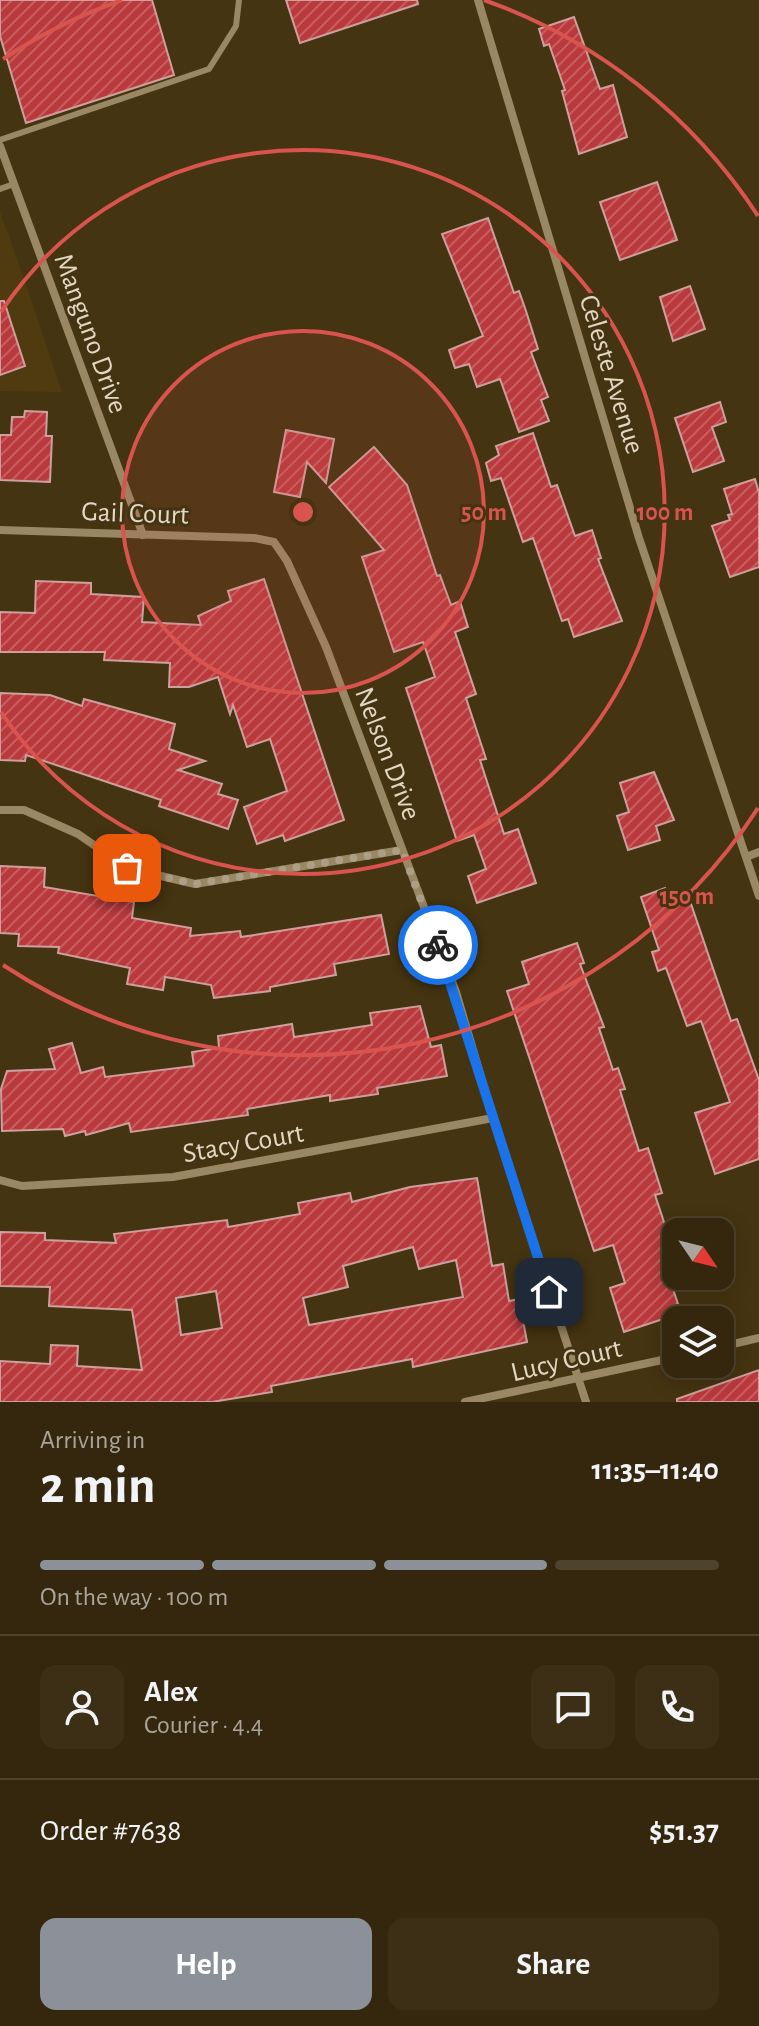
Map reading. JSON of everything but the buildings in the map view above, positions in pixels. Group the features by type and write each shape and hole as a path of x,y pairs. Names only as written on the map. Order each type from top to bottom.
{"street":[{"name":"Celeste Avenue","path":"478,0 639,538 759,896"},
{"name":"Manguno Drive","path":"0,146 143,535"},
{"name":"Gail Court","path":"0,530 268,541"},
{"name":"Nelson Drive","path":"268,541 274,542 287,561 326,647 456,992 493,1118 586,1402"},
{"path":"0,810 24,810 78,834 127,868 195,884 402,850"},
{"path":"746,857 759,852"},
{"name":"Stacy Court","path":"0,1180 22,1186 173,1177 493,1118"},
{"path":"734,1344 759,1338"},
{"name":"Lucy Court","path":"465,1402 662,1360"}],"lane":[{"path":"0,140 209,69 236,26 239,0"},
{"path":"0,189 14,184"}],"shaded area":[{"path":"0,211 27,287 62,392 0,391"}],"way so far":[{"path":"127,868 195,884 402,850 438,945"}],"route":[{"path":"438,945 456,992 549,1292"}]}
